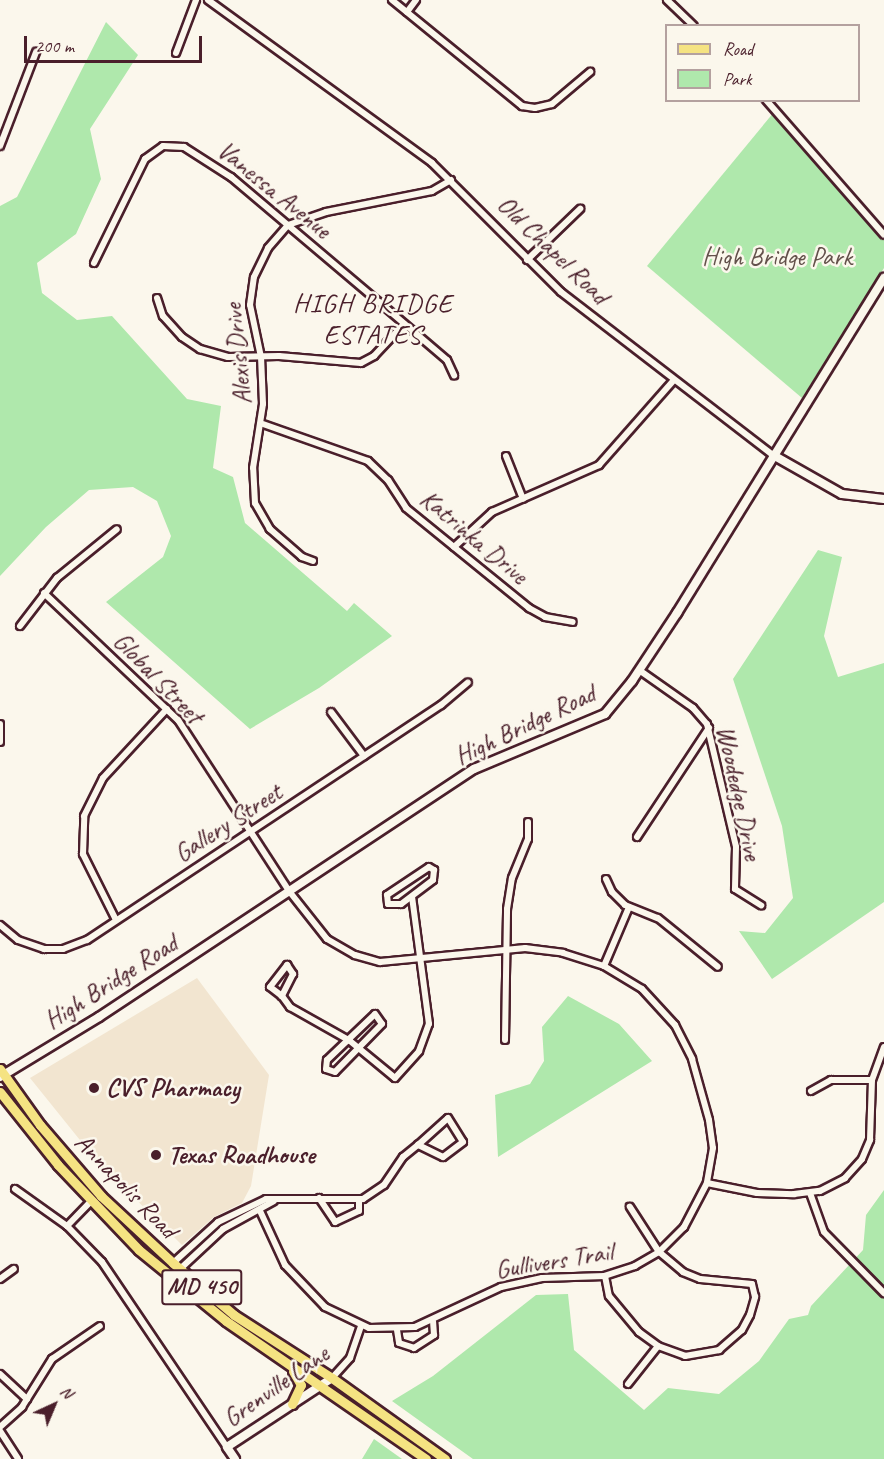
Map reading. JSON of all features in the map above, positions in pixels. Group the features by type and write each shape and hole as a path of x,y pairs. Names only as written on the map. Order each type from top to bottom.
{"main road":[{"name":"Annapolis Road","path":"1,1074 101,1196 176,1266 234,1315 332,1378 445,1459"},
{"name":"Annapolis Road","path":"0,1092 91,1201 170,1276 285,1363 426,1459"},
{"path":"285,1363 301,1385 292,1404"}],"street":[{"path":"176,53 196,0"},
{"name":"Old Chapel Road","path":"208,0 451,180 527,260 579,308 772,455 842,494 884,500"},
{"path":"392,0 525,107 552,104 590,72"},
{"path":"407,12 416,0"},
{"path":"667,0 692,24"},
{"path":"0,146 36,52"},
{"path":"768,102 884,235"},
{"name":"Vanessa Avenue","path":"94,263 140,165 163,146 193,150 288,225 447,360 454,375"},
{"path":"288,225 326,212 432,191 451,180"},
{"path":"527,260 580,209"},
{"name":"Alexis Drive","path":"288,225 268,248 252,283 250,312 261,357 263,424 253,468 257,509 282,541 313,561"},
{"name":"High Bridge Road","path":"1,1074 289,891 474,769 599,718 639,670 727,534 772,455 884,278"},
{"path":"157,298 163,316 193,345 221,356 362,363 381,349 404,324"},
{"path":"454,547 489,514 599,465 674,380"},
{"name":"Katrinka Drive","path":"263,424 368,461 388,480 406,508 534,612 573,622"},
{"path":"506,456 523,499"},
{"path":"20,626 44,593 68,568 117,529"},
{"name":"Global Street","path":"44,593 182,725 289,891"},
{"name":"Woodedge Drive","path":"639,670 698,713 709,728 736,847 735,889 761,905"},
{"name":"Gallery Street","path":"0,925 23,943 57,949 87,940 456,695 468,682"},
{"path":"116,920 83,854 84,816 98,785 167,709"},
{"path":"331,712 364,756"},
{"path":"0,724 0,742"},
{"path":"637,837 709,728"},
{"path":"504,1040 505,948 509,892 528,839 528,822"},
{"path":"432,867 435,877 412,897 396,906 386,900 387,896 432,867"},
{"path":"606,879 612,892 628,907 658,918 718,967"},
{"name":"Gullivers Trail","path":"260,1211 292,1275 325,1307 360,1326 397,1330 433,1322 483,1294 514,1283 605,1276 659,1252 684,1227 707,1183 712,1154 711,1128 683,1039 650,995 604,966 563,953 505,948 422,960 380,962 348,952 323,935 289,891"},
{"path":"282,996 293,974 287,965 270,987 282,996 290,1007 359,1048 394,1079 419,1051 427,1031 429,1016 412,897"},
{"path":"604,966 628,907"},
{"path":"372,1015 377,1015 382,1024 335,1072 326,1069 327,1060 347,1040 372,1015"},
{"path":"707,1183 757,1193 810,1193 838,1183 862,1159 872,1132 872,1080 884,1047"},
{"path":"811,1091 831,1080 872,1080"},
{"path":"176,1266 212,1225 232,1212 266,1199 359,1200 378,1190 404,1157 448,1118 465,1140 443,1156 418,1145"},
{"path":"15,1189 67,1226 102,1262 235,1459"},
{"path":"810,1193 824,1232 884,1293"},
{"path":"319,1198 335,1222 359,1211 359,1200"},
{"path":"176,1266 223,1229 260,1211 274,1200"},
{"path":"67,1226 91,1201"},
{"path":"605,1276 615,1304 639,1332 658,1346 691,1356 719,1350 745,1325 755,1297 754,1286 749,1282 691,1276 659,1252 630,1207"},
{"path":"0,1279 14,1269"},
{"path":"397,1330 399,1343 414,1348 434,1335 433,1322"},
{"path":"18,1459 0,1429 27,1399 52,1359 100,1326"},
{"name":"Grenville Lane","path":"227,1447 332,1378 350,1358 360,1326"},
{"path":"628,1384 658,1346"},
{"path":"0,1374 27,1399"}],"shaded area":[{"path":"197,978 269,1075 251,1186 242,1203 214,1217 182,1245 96,1160 30,1078"}],"green space":[{"path":"106,22 138,55 90,129 101,179 76,234 37,263 42,293 77,320 112,316 187,399 221,406 213,468 233,477 245,523 347,611 354,603 392,636 319,688 250,729 106,602 163,557 171,536 157,501 133,487 89,490 46,527 0,576 0,206 17,197"},
{"name":"High Bridge Park","path":"774,112 884,238 884,268 802,398 647,266"},
{"path":"818,550 842,557 824,636 838,677 884,663 884,902 772,979 739,931 765,933 793,898 782,826 733,679"},
{"path":"568,996 619,1024 652,1061 498,1157 495,1095 530,1084 544,1061 542,1027"},
{"path":"884,1190 884,1459 473,1459 392,1401 433,1376 536,1295 568,1294 574,1350 644,1410 668,1388 719,1394 759,1361 789,1319 808,1315 811,1306 863,1250 866,1215"},
{"path":"374,1439 402,1459 362,1459"}],"place":[{"name":"CVS Pharmacy","path":"94,1088"},
{"name":"Texas Roadhouse","path":"156,1155"}],"district":[{"name":"HIGH BRIDGE ESTATES","path":"373,318"}]}
